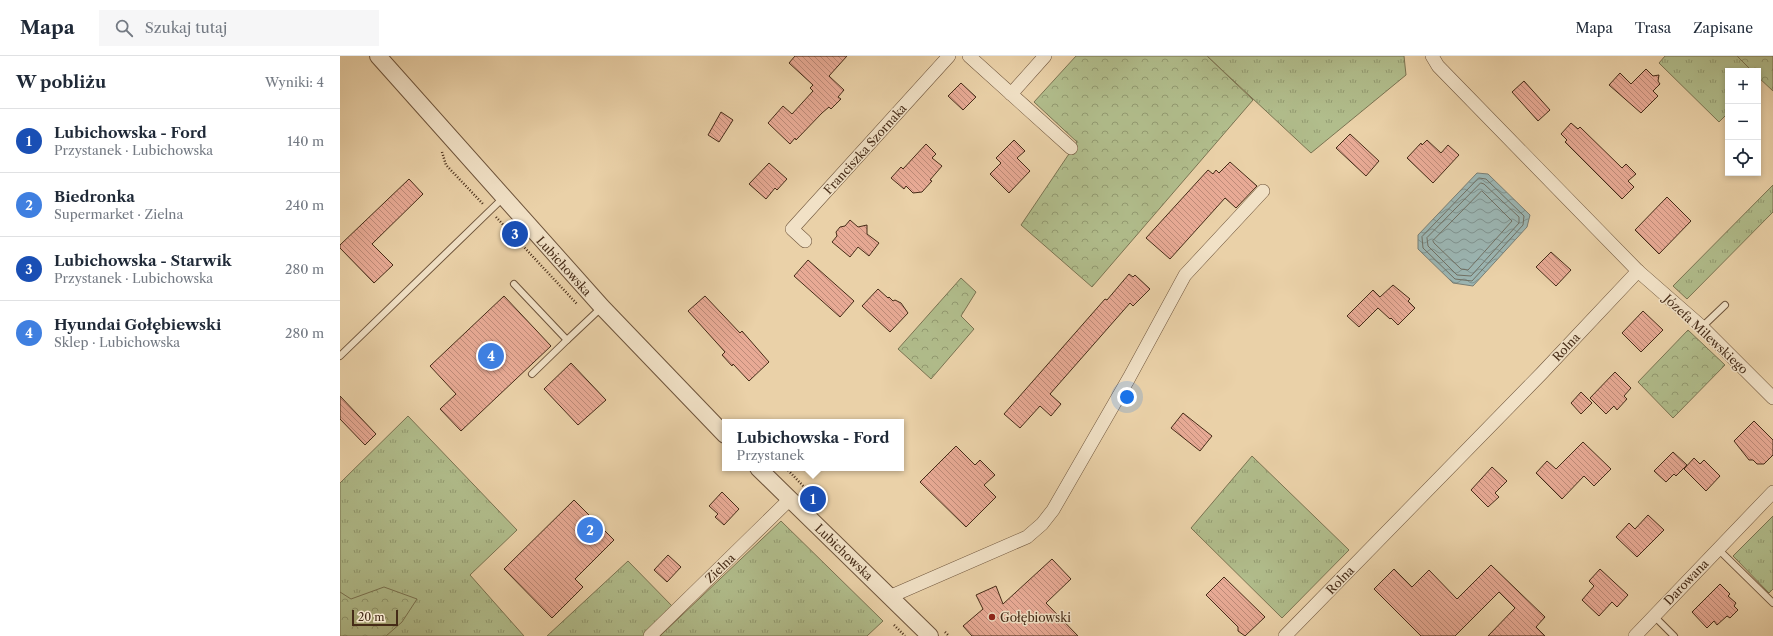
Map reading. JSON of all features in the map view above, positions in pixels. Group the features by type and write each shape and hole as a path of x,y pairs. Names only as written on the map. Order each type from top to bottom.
{"street":[{"name":"Lubichowska","path":"378,56 503,198 602,307 722,432"},
{"name":"Franciszka Szornaka","path":"805,241 792,229 949,56"},
{"path":"969,56 1071,148"},
{"path":"1011,94 1045,56"},
{"path":"1432,56 1438,66 1638,271"},
{"path":"889,597 1027,537 1042,524 1053,510 1129,378 1185,275 1263,191"},
{"name":"Józefa Milewskiego","path":"1638,271 1702,327 1773,398"},
{"name":"Rolna","path":"1285,636 1542,373 1638,271"},
{"name":"Lubichowska","path":"761,471 930,636"},
{"name":"Darowana","path":"1635,636 1773,492"},
{"name":"Zielna","path":"650,636 790,499"}],"lane":[{"path":"340,356 503,198"},
{"path":"514,284 567,340"},
{"path":"1702,327 1725,305"},
{"path":"532,374 602,307"},
{"name":"Darowana","path":"1718,549 1773,603"},
{"name":"Darowana","path":"1654,616 1674,636"}],"green space":[{"path":"1076,56 1207,56 1253,100 1092,287 1021,225 1077,142 1034,102"},
{"path":"1207,56 1404,56 1406,75 1311,153"},
{"path":"1665,56 1737,56 1749,68 1725,68 1725,116 1719,122 1659,63"},
{"path":"1737,56 1773,56 1773,91 1761,80 1761,68 1749,68"},
{"path":"1773,185 1773,212 1687,299 1673,286"},
{"path":"961,278 976,292 961,316 974,329 931,379 898,349"},
{"path":"1688,330 1725,365 1673,418 1638,382"},
{"path":"408,416 517,530 470,575 524,636 340,636 340,483"},
{"path":"1252,456 1349,550 1282,618 1191,528"},
{"path":"1773,516 1773,589 1769,593 1733,556"},
{"path":"781,521 883,621 867,636 660,636"},
{"path":"628,561 673,607 643,636 547,636"},
{"path":"384,587 417,599 402,622 386,636 340,636 340,592 351,599"}],"water":[{"path":"1477,173 1488,174 1530,215 1527,227 1473,286 1453,283 1418,249 1418,235"}],"building":[{"path":"795,56 847,56 829,76 844,90 838,97 841,99 831,109 829,107 822,113 796,140 795,138 790,144 768,123 783,106 792,114 813,91 810,88 813,85 789,63"},
{"path":"1646,69 1653,76 1659,75 1658,81 1660,84 1653,91 1658,96 1641,113 1609,85 1620,73 1631,84"},
{"path":"1524,81 1550,110 1538,121 1512,92"},
{"path":"961,83 976,97 963,110 948,96"},
{"path":"721,112 733,120 719,142 708,135"},
{"path":"1571,123 1578,129 1580,127 1622,168 1626,164 1636,174 1628,181 1634,187 1622,199 1565,142 1567,140 1561,134"},
{"path":"1350,134 1379,161 1366,176 1336,148"},
{"path":"1014,140 1025,151 1017,158 1030,171 1009,193 990,174 1001,163 996,158"},
{"path":"1427,140 1441,153 1448,145 1459,155 1433,183 1407,158 1421,143 1422,145"},
{"path":"926,144 936,154 932,158 942,166 930,180 932,181 922,192 913,193 906,186 904,189 891,178 901,167 903,169"},
{"path":"1230,162 1257,186 1236,208 1225,198 1170,259 1146,238 1208,170 1213,174 1216,170 1219,173"},
{"path":"769,163 787,179 777,190 775,188 766,199 749,184"},
{"path":"409,179 423,194 372,244 393,265 374,283 340,248 340,245"},
{"path":"1667,197 1691,221 1659,254 1635,230"},
{"path":"850,220 858,227 867,225 867,234 879,243 869,256 858,247 850,257 832,242 837,236 836,232 840,227 845,226"},
{"path":"1551,252 1571,270 1556,286 1536,267"},
{"path":"808,260 854,301 840,317 794,276"},
{"path":"1129,274 1133,277 1135,275 1150,289 1133,306 1130,303 1050,394 1061,404 1051,416 1040,406 1020,428 1004,414 1105,299 1107,300"},
{"path":"1393,285 1410,299 1408,301 1415,308 1398,325 1378,308 1359,327 1347,316 1373,290 1380,297"},
{"path":"878,289 888,298 889,297 893,301 895,300 901,303 908,313 890,332 862,306"},
{"path":"504,296 551,346 461,431 440,409 456,394 430,366"},
{"path":"705,296 740,333 742,331 769,362 749,381 722,355 725,352 688,311"},
{"path":"1643,311 1663,330 1641,352 1622,333"},
{"path":"571,363 606,400 578,425 544,389"},
{"path":"1615,372 1631,388 1624,396 1627,399 1617,410 1614,406 1606,414 1590,398"},
{"path":"1581,392 1592,403 1581,414 1571,403"},
{"path":"340,396 376,434 365,445 340,419"},
{"path":"1183,413 1212,436 1200,451 1171,428"},
{"path":"1754,421 1773,440 1773,455 1764,464 1757,464 1753,460 1749,460 1734,441"},
{"path":"1583,442 1611,469 1594,486 1584,476 1562,499 1536,473 1547,461 1556,469"},
{"path":"956,446 975,465 980,460 995,475 984,485 996,497 966,527 920,482"},
{"path":"1673,452 1687,465 1676,476 1674,474 1666,482 1654,471"},
{"path":"1694,458 1700,464 1704,460 1720,476 1706,491 1684,469"},
{"path":"1492,467 1507,481 1495,493 1499,497 1488,507 1471,490"},
{"path":"722,492 739,509 724,525 715,517 718,514 709,506"},
{"path":"574,500 614,540 575,579 583,587 552,618 504,569"},
{"path":"1648,515 1664,530 1637,557 1616,537 1629,523 1635,529"},
{"path":"668,555 681,567 667,582 654,570"},
{"path":"1052,559 1071,579 1046,603 1078,636 972,636 963,626 983,609 976,595 996,586 1003,604"},
{"path":"1491,565 1545,617 1536,627 1545,636 1488,636 1515,608 1499,592 1455,636 1421,636 1374,589 1394,569 1412,587 1429,570 1457,599"},
{"path":"1600,569 1628,595 1617,607 1612,602 1599,616 1582,600 1594,586 1589,581"},
{"path":"1224,577 1265,617 1245,636 1238,631 1238,627 1206,595"},
{"path":"1720,584 1730,594 1728,596 1736,603 1734,606 1738,610 1730,618 1727,616 1717,625 1714,621 1707,628 1692,612"}],"place":[{"name":"Lubichowska - Starwik","path":"515,234"},
{"name":"Hyundai Gołębiewski","path":"491,356"},
{"name":"Lubichowska - Ford","path":"813,499"},
{"name":"Biedronka","path":"590,530"},
{"name":"Gołębiowski","path":"992,617"}]}
